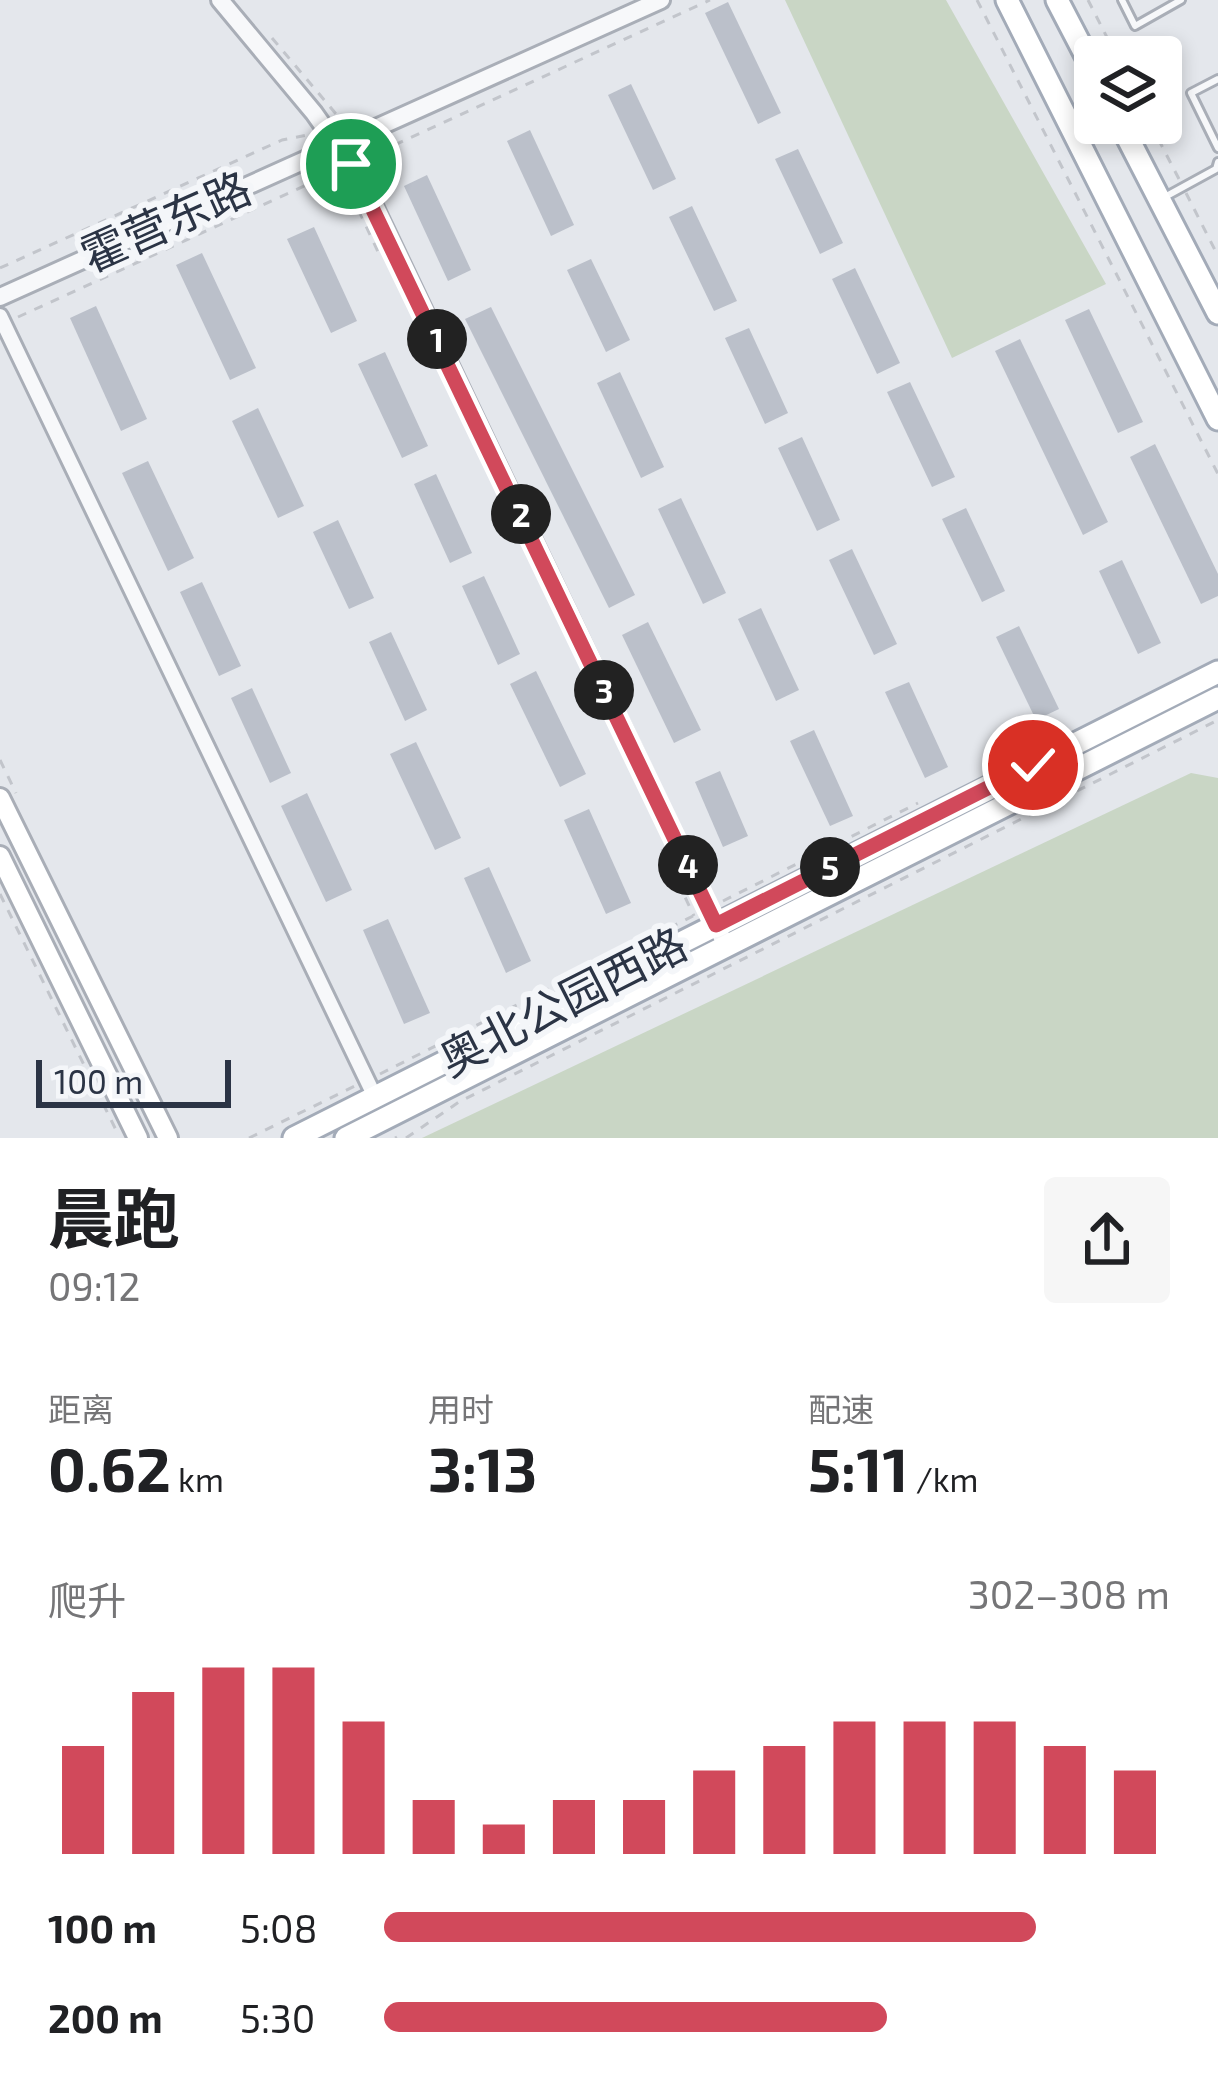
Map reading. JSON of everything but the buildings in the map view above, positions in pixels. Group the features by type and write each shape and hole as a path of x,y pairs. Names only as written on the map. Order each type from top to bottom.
{"main road":[{"path":"1007,0 1218,419"},
{"path":"1058,0 1076,36"},
{"path":"1131,144 1218,313"},
{"name":"奥北公园西路","path":"293,1138 371,1089 716,925 1218,672"},
{"name":"奥北公园西路","path":"346,1138 1218,698"},
{"path":"0,798 168,1138"},
{"path":"0,856 138,1138"}],"street":[{"path":"220,0 339,145 370,198 726,946"},
{"name":"霍营东路","path":"0,297 661,0"},
{"path":"2,320 371,1089"}],"lane":[{"path":"1122,0 1135,26 1181,0"},
{"path":"1218,79 1191,93 1218,148"},
{"path":"1160,199 1216,169 1218,162"}],"path":[{"path":"386,148 710,0"},
{"path":"977,0 1218,474"},
{"path":"1088,0 1106,36"},
{"path":"0,268 290,137"},
{"path":"2,320 319,179"},
{"path":"406,1138 459,1102 1218,720"},
{"path":"0,894 120,1138"},
{"path":"249,1138 371,1089 676,925"}],"green space":[{"path":"785,0 946,0 1106,284 952,358"},
{"path":"1191,773 1218,778 1218,1138 422,1138"}],"route":[{"path":"351,164 716,925 1033,765"}]}
